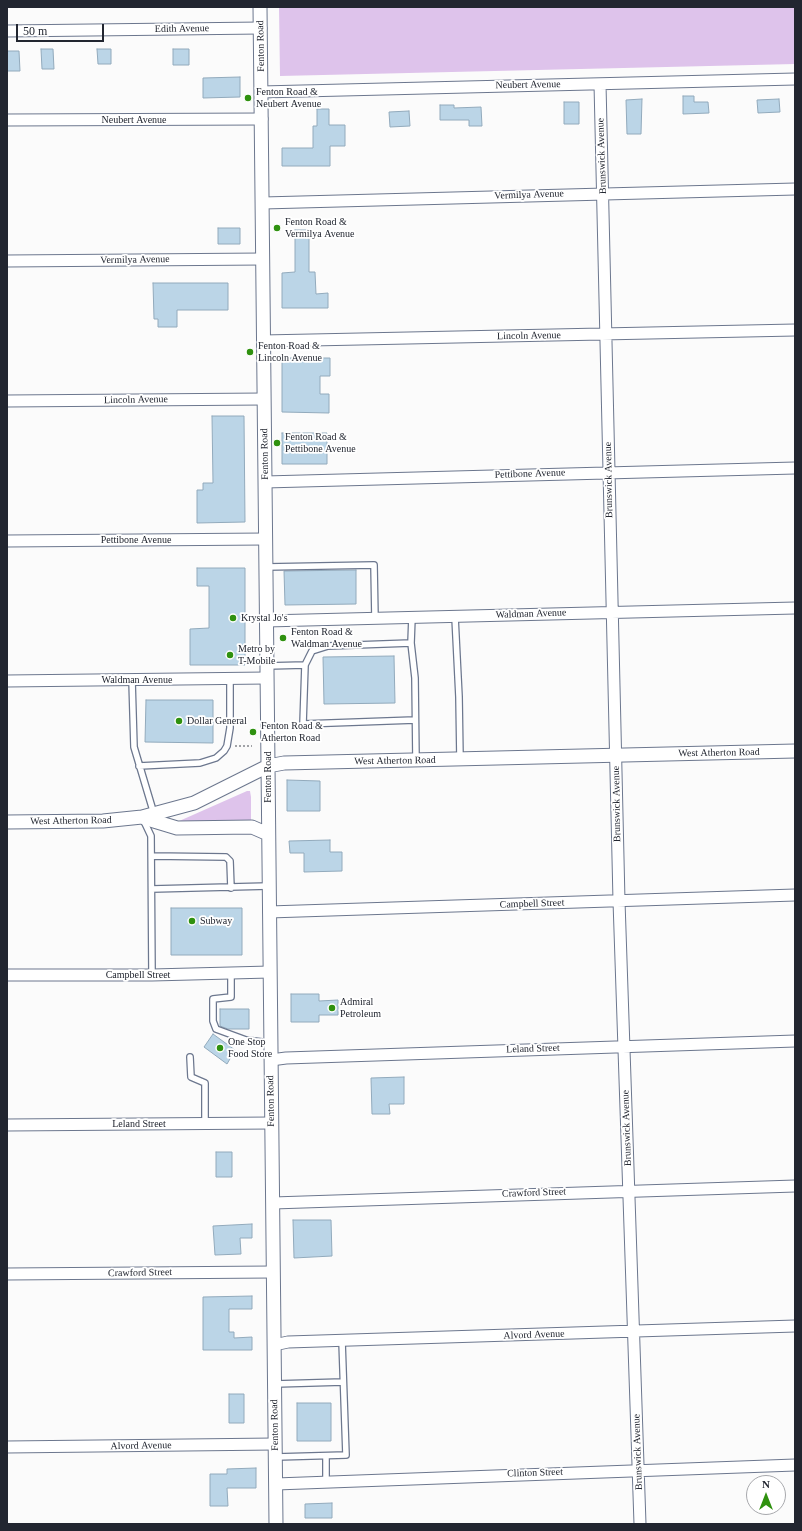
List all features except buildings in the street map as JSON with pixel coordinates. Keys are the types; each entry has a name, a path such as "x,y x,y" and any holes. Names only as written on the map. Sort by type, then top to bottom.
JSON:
{"street":[{"name":"Fenton Road","path":"260,7 276,1524"},
{"name":"Edith Avenue","path":"7,31 261,28"},
{"name":"Neubert Avenue","path":"261,92 795,79"},
{"name":"Brunswick Avenue","path":"600,84 619,901 640,1524"},
{"name":"Neubert Avenue","path":"7,120 262,119"},
{"name":"Vermilya Avenue","path":"263,203 795,189"},
{"name":"Vermilya Avenue","path":"7,261 263,259"},
{"name":"Lincoln Avenue","path":"263,341 795,330"},
{"name":"Lincoln Avenue","path":"7,401 264,399"},
{"name":"Pettibone Avenue","path":"265,482 795,468"},
{"name":"Pettibone Avenue","path":"7,541 266,539"},
{"name":"Waldman Avenue","path":"266,621 795,608"},
{"name":"Waldman Avenue","path":"7,681 230,679 267,672"},
{"name":"West Atherton Road","path":"7,822 103,821 148,816 194,803 268,766 284,763 795,751"},
{"path":"148,816 177,828 252,827 268,834"},
{"name":"Campbell Street","path":"269,912 795,895"},
{"name":"Campbell Street","path":"7,975 152,975 270,972"},
{"name":"Leland Street","path":"271,1060 286,1058 795,1041"},
{"name":"Leland Street","path":"7,1125 272,1123"},
{"name":"Crawford Street","path":"273,1203 629,1190 795,1186"},
{"name":"Crawford Street","path":"7,1274 273,1272"},
{"name":"Alvord Avenue","path":"274,1345 288,1342 795,1326"},
{"name":"Alvord Avenue","path":"7,1447 275,1450"},
{"name":"Clinton Street","path":"276,1484 326,1480 795,1465"}],"lane":[{"path":"266,567 374,565 375,619"},
{"path":"412,617 412,643 415,678 416,760"},
{"path":"455,617 460,697 460,759"},
{"path":"412,643 328,646 312,651 305,665 303,724 415,720"},
{"path":"267,672 305,665"},
{"path":"139,766 200,763 216,758 228,746 230,728 230,679"},
{"path":"132,680 134,747 139,766 151,836 152,975"},
{"path":"152,856 226,857 230,861 231,888"},
{"path":"152,889 269,886"},
{"path":"231,973 231,996 213,998 213,1021 216,1030 246,1040 271,1043"},
{"path":"190,1057 191,1077 205,1083 205,1123"},
{"path":"275,1450 326,1456 346,1455 342,1341"},
{"path":"275,1384 343,1382"},
{"path":"326,1456 326,1480"}],"path":[{"path":"228,746 252,746"}],"shaded area":[{"path":"279,7 795,7 795,64 280,76"},
{"path":"250,791 251,797 251,823 177,822"}],"place":[{"name":"Fenton Road & Neubert Avenue","path":"248,98"},
{"name":"Fenton Road & Vermilya Avenue","path":"277,228"},
{"name":"Fenton Road & Lincoln Avenue","path":"250,352"},
{"name":"Fenton Road & Pettibone Avenue","path":"277,443"},
{"name":"Krystal Jo's","path":"233,618"},
{"name":"Fenton Road & Waldman Avenue","path":"283,638"},
{"name":"Metro by T-Mobile","path":"230,655"},
{"name":"Dollar General","path":"179,721"},
{"name":"Fenton Road & Atherton Road","path":"253,732"},
{"name":"Subway","path":"192,921"},
{"name":"Admiral Petroleum","path":"332,1008"},
{"name":"One Stop Food Store","path":"220,1048"}]}
